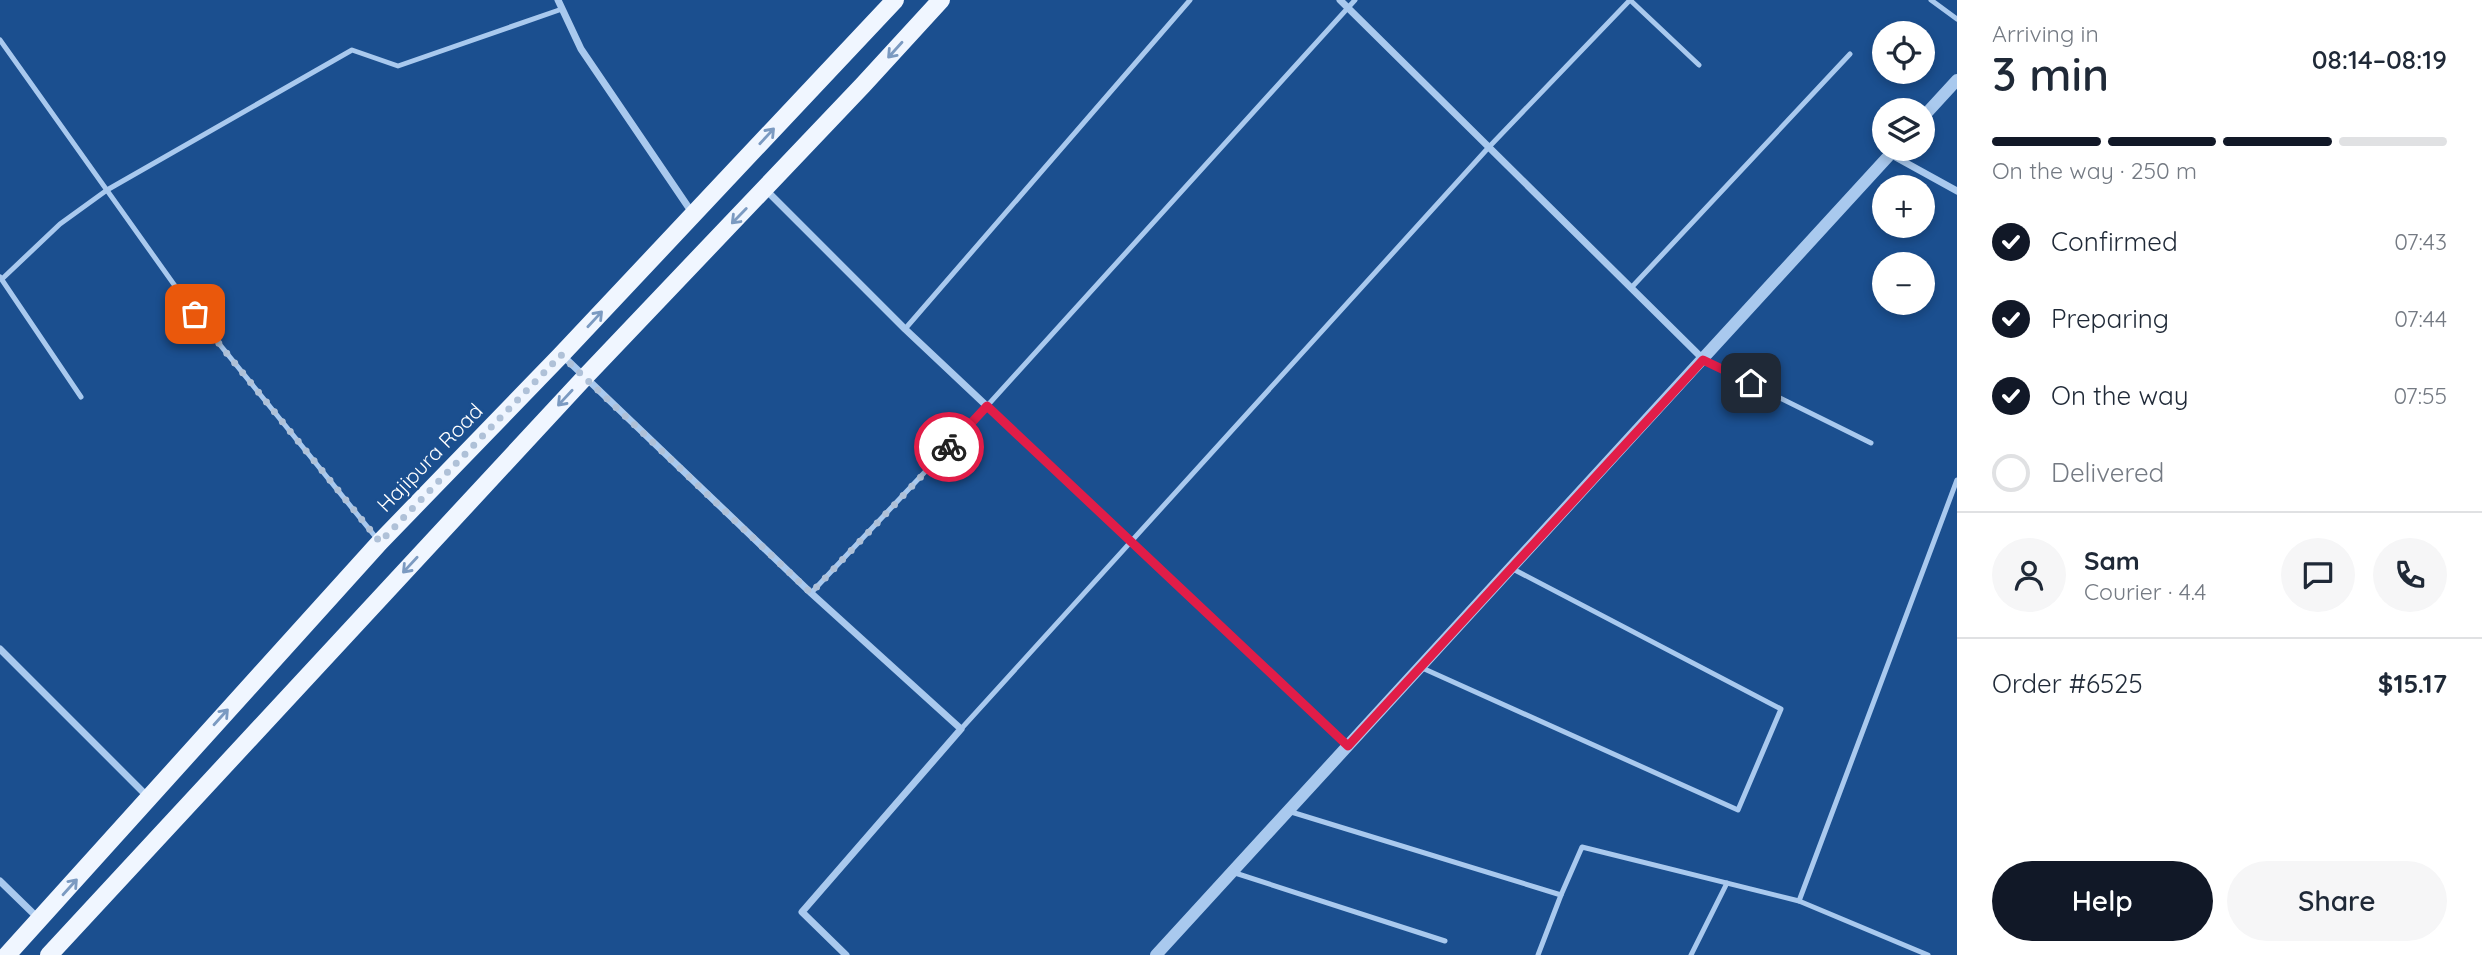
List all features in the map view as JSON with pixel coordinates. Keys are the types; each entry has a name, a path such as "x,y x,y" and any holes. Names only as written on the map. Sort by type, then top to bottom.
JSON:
{"main road":[{"name":"Hajipura Road","path":"7,955 380,542 561,355 895,0"},
{"path":"49,955 585,377 941,0"}],"street":[{"path":"558,0 581,49 694,214"},
{"path":"1340,0 1703,360"},
{"path":"1935,104 1957,80"},
{"path":"1156,955 1883,161"},
{"path":"1908,161 1957,191"},
{"path":"765,188 905,329 1348,746"},
{"path":"561,355 811,593 961,729 802,912 846,955"},
{"path":"0,649 149,797"},
{"path":"0,881 40,920"}],"lane":[{"path":"905,329 1190,0"},
{"path":"811,593 987,406 1355,0"},
{"path":"961,729 1489,147 1630,0 1699,65"},
{"path":"1931,0 1957,19"},
{"path":"81,397 1,278 60,224 107,190 352,50 398,66 562,9"},
{"path":"0,40 195,314 380,542"},
{"path":"1631,289 1850,54"},
{"path":"1703,360 1871,443"},
{"path":"1799,901 1957,480"},
{"path":"1420,667 1738,810 1781,709 1511,568"},
{"path":"1288,811 1561,895"},
{"path":"1538,955 1582,847 1799,901 1928,955"},
{"path":"1232,872 1445,940"},
{"path":"1691,955 1727,883"}],"way so far":[{"path":"195,314 380,542 561,355 811,593 949,447"}],"route":[{"path":"949,447 987,406 1348,746 1703,360 1751,383"}]}
